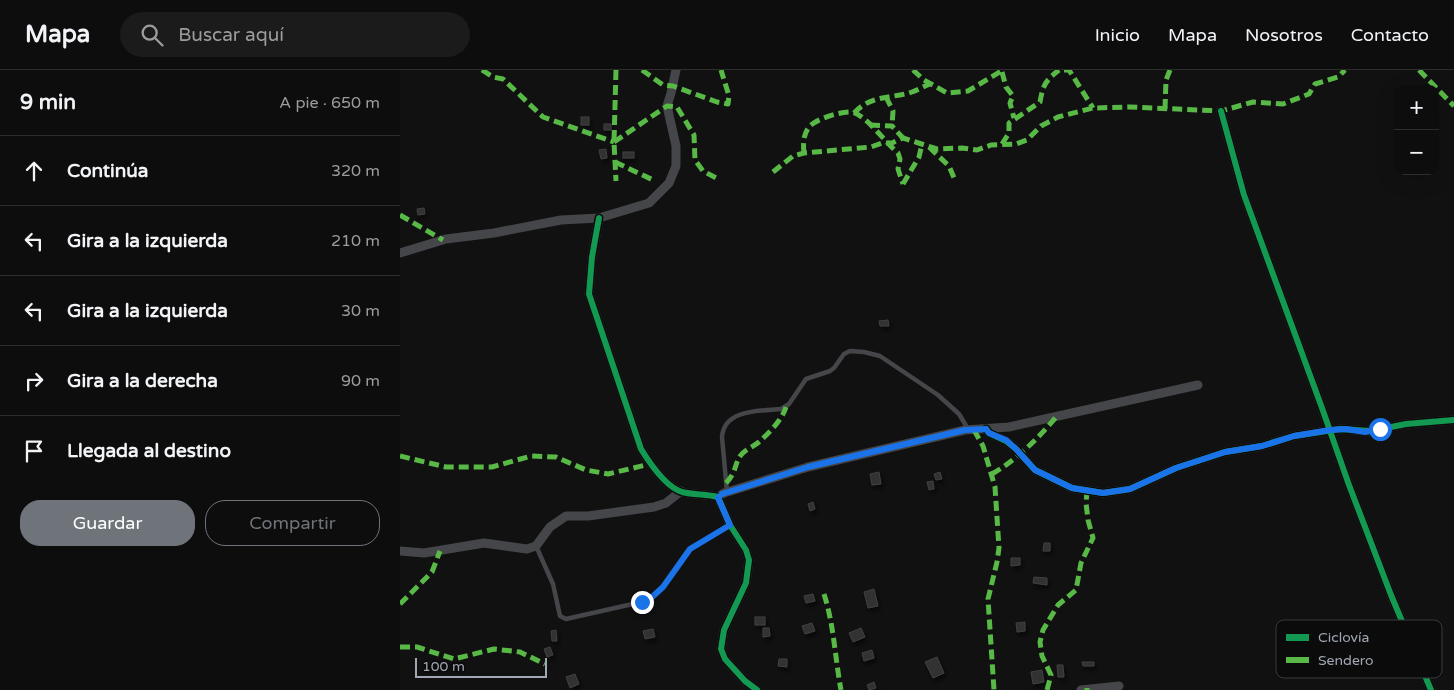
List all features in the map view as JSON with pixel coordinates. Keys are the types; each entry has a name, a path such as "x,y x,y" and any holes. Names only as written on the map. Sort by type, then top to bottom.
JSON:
{"street":[{"path":"400,253 446,239 494,233 561,220 599,218 648,203 669,183 676,166 676,146 667,106 676,70"},
{"path":"1221,112 1244,195 1349,485 1403,620"},
{"path":"599,218 592,257 589,294 641,449 650,464 673,487 681,492 718,498 727,492 808,467 968,430 1010,428 1198,385"},
{"path":"986,429 989,433 1011,444 1030,466 1040,473 1072,488 1103,493 1130,489 1176,468 1225,452 1262,446 1294,436 1330,430 1371,432 1412,423 1454,420"},
{"path":"400,551 424,553 484,543 528,549 536,546 550,527 566,516 588,516 654,507 666,503 681,492"},
{"path":"718,498 730,525 746,550 749,560 746,583 724,630 721,649 725,659 745,681 757,690"},
{"path":"1426,678 1431,690"},
{"path":"1081,690 1119,686"}],"lane":[{"path":"727,492 722,437 726,424 731,419 748,412 786,407 806,380 830,371 844,354 850,352 864,352 880,356 946,400 959,414 968,430"},
{"path":"536,546 553,584 560,616 566,619 651,598 663,587 690,549 730,525"}],"building":[{"path":"581,117 589,117 589,125 581,125"},
{"path":"604,124 611,124 611,130 604,130"},
{"path":"606,149 607,158 601,159 599,150"},
{"path":"623,152 634,152 634,158 623,158"},
{"path":"424,208 425,214 418,215 417,209"},
{"path":"888,320 889,326 880,326 879,321"},
{"path":"879,472 881,484 872,485 870,474"},
{"path":"940,472 942,479 936,480 934,474"},
{"path":"933,481 934,489 929,490 927,482"},
{"path":"813,502 815,509 810,511 808,504"},
{"path":"1044,543 1050,543 1050,551 1043,551"},
{"path":"1011,558 1020,558 1020,565 1011,566"},
{"path":"1034,577 1047,578 1047,585 1033,583"},
{"path":"874,589 878,606 868,608 864,592"},
{"path":"813,594 815,601 806,603 804,596"},
{"path":"755,617 765,617 765,625 755,625"},
{"path":"1025,622 1025,631 1017,632 1016,623"},
{"path":"812,623 815,631 805,634 802,626"},
{"path":"763,628 769,628 770,636 763,637"},
{"path":"861,628 865,637 853,642 849,633"},
{"path":"653,629 655,637 645,639 643,631"},
{"path":"556,630 557,641 552,641 551,631"},
{"path":"550,647 553,655 547,657 544,649"},
{"path":"872,650 874,658 864,661 862,653"},
{"path":"937,657 944,673 933,678 925,662"},
{"path":"779,659 787,659 787,667 778,666"},
{"path":"1082,662 1094,662 1094,666 1083,666"},
{"path":"1057,665 1063,665 1064,677 1058,677"},
{"path":"1042,670 1044,682 1033,684 1031,672"},
{"path":"575,674 579,684 570,688 566,677"},
{"path":"874,682 876,688 869,690 867,685"}],"marked path":[{"path":"482,70 493,77 503,79 543,117 614,142"},
{"path":"616,70 614,142 616,181"},
{"path":"642,70 663,85 673,86 717,102 728,104 729,96 721,70"},
{"path":"913,70 924,80 947,93 968,91 1003,70"},
{"path":"1002,144 1009,133 1009,123 1040,102 1045,84 1059,70"},
{"path":"1064,70 1069,70 1093,108"},
{"path":"1165,109 1166,80 1170,70"},
{"path":"773,172 793,156 804,153 871,147 882,143 892,143 903,138 937,149 962,148 977,150 991,145 1016,144 1027,140 1041,126 1058,117 1093,108 1130,107 1221,111 1253,102 1283,104 1309,94 1315,84 1338,77 1345,70"},
{"path":"1419,70 1454,106"},
{"path":"1002,72 1006,87 1013,96 1010,103 1014,118"},
{"path":"854,113 875,100 912,92 930,84"},
{"path":"886,97 893,111 892,126"},
{"path":"614,142 667,106 677,107 694,135 695,160 703,171 720,180"},
{"path":"804,153 805,136 812,124 824,118 845,112 855,113 861,116 898,153 900,159 898,169 903,184"},
{"path":"870,125 892,126 903,138"},
{"path":"903,184 919,157 922,144"},
{"path":"929,147 949,166 955,180"},
{"path":"615,162 653,180"},
{"path":"400,215 443,240"},
{"path":"726,483 732,475 741,455 759,442 771,430 782,417 786,407"},
{"path":"992,474 1026,448 1056,417"},
{"path":"974,430 983,446 995,487 999,548 988,599 994,690"},
{"path":"400,456 446,467 492,467 531,456 556,457 586,470 608,474 650,464"},
{"path":"1047,690 1051,675 1042,656 1040,642 1043,630 1058,605 1076,590 1081,563 1093,538 1088,520 1087,491"},
{"path":"400,604 432,572 440,551"},
{"path":"824,594 832,630 841,690"},
{"path":"400,647 417,647 454,659 494,649 520,652 545,664"}],"cycle path":[{"path":"1221,111 1244,195 1349,485 1402,620"},
{"path":"599,218 592,257 589,294 641,449 658,474 676,489 687,493 718,497 730,525 746,550 749,560 746,583 724,630 721,649 725,659 745,681 757,690"},
{"path":"986,429 989,433 1006,441 1016,449 1035,470 1072,488 1103,493 1130,489 1176,468 1225,452 1262,446 1294,436 1340,429 1371,431 1406,424 1454,420"},
{"path":"1426,678 1431,690"}],"route":[{"path":"642,602 651,598 663,587 690,549 730,525 718,498 724,492 808,467 965,430 986,429 989,433 1006,440 1024,457 1030,466 1045,476 1072,488 1103,493 1130,489 1176,468 1225,452 1262,446 1287,437 1330,430 1346,429 1371,432 1380,429"}]}
